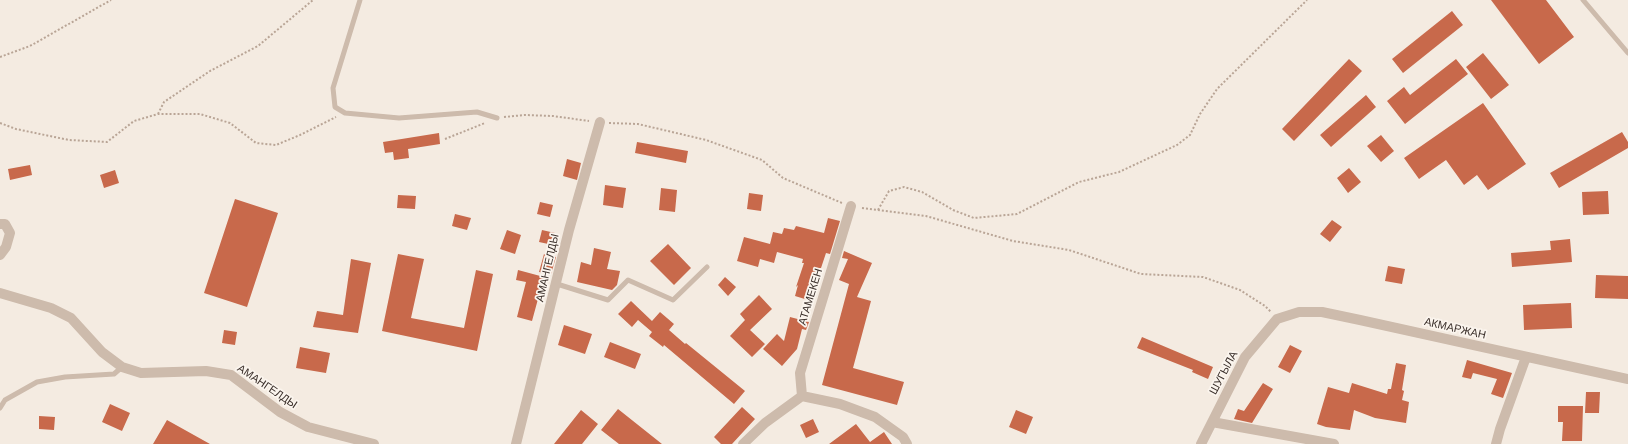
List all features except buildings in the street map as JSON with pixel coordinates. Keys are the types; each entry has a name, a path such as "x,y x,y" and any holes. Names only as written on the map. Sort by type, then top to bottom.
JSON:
{"street":[{"name":"АМАНГЕЛДЫ","path":"516,444 557,284 569,230 600,122"},
{"name":"АТАМЕКЕН","path":"802,396 800,373 851,206"},
{"path":"0,224 5,224 10,233 6,247 0,255"},
{"name":"АМАНГЕЛДЫ","path":"0,294 51,308 71,318 102,352 122,367 141,373 206,371 232,375 280,412 308,427 374,444"},
{"name":"АКМАРЖАН","path":"1277,319 1299,312 1322,312 1628,379"},
{"name":"ШУГЫЛА","path":"1201,444 1245,358 1277,319"},
{"path":"1496,444 1526,357"},
{"path":"743,444 765,423 802,396 840,404 875,417 903,437 907,444"},
{"path":"1212,422 1334,444"}],"lane":[{"path":"360,0 333,88 335,107 345,113 399,118 477,112 497,118"},
{"path":"1583,0 1628,53"},
{"path":"557,284 608,300 628,280 673,300 707,267"},
{"path":"0,408 5,400 37,382 66,377 114,374 122,367"}],"path":[{"path":"0,57 30,46 111,0"},
{"path":"158,114 164,102 210,71 258,46 313,0"},
{"path":"878,210 889,192 904,187 922,192 953,210 974,218 1017,214 1079,182 1120,172 1177,145 1190,135 1200,114 1217,89 1307,0"},
{"path":"0,123 16,129 69,140 107,142 134,121 158,114 200,114 230,123 256,143 276,145 345,113"},
{"path":"445,139 497,118 526,115 638,124 706,140 762,160 783,178 851,206 926,216 1013,241 1069,250 1141,274 1203,277 1240,290 1265,306 1277,319"}]}
